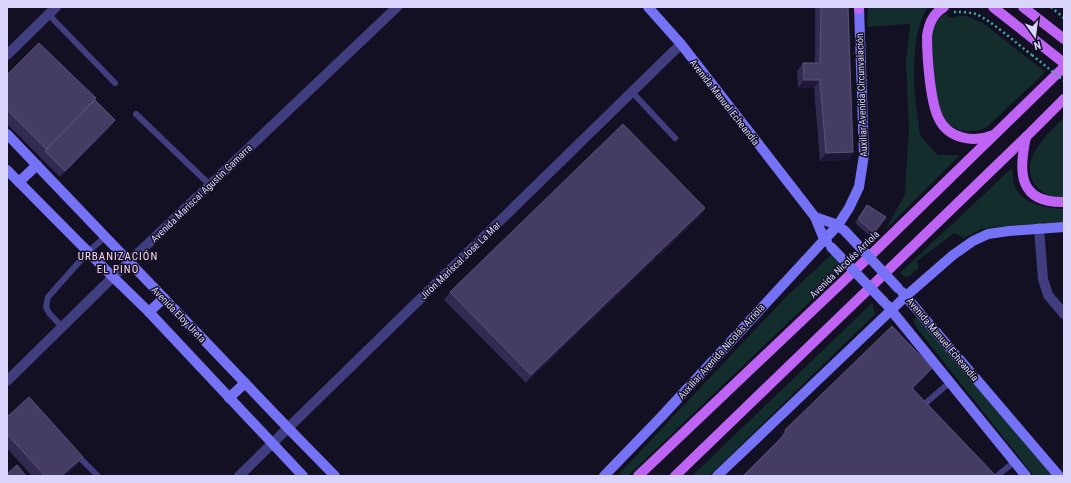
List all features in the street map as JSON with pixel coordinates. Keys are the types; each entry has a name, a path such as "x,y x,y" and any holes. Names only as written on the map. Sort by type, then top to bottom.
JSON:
{"main road":[{"path":"993,7 1064,63"},
{"path":"1023,7 1064,39"},
{"path":"947,10 934,14 928,28 927,36 932,95 939,120 950,132 963,138 978,140 994,134"},
{"name":"Avenida Nicolás Arriola","path":"638,476 875,251 1064,67"},
{"path":"675,476 1064,99"},
{"path":"1026,137 1022,171 1025,183 1029,190 1035,196 1046,201 1064,202"}],"street":[{"path":"7,55 56,7"},
{"name":"Avenida Mariscal Agustin Gamarra","path":"7,381 113,277 397,7"},
{"name":"Avenida Manuel Echeandía","path":"648,7 681,44 815,217 824,239 891,310 1026,476"},
{"name":"Auxiliar Avenida Circunvalación","path":"841,228 859,187 864,155 859,8"},
{"name":"Jirón Mariscal José La Mar","path":"239,476 681,44"},
{"name":"Avenida Eloy Ureta","path":"7,134 335,476"},
{"path":"19,182 36,165"},
{"name":"Avenida Eloy Ureta","path":"7,171 149,312 303,476"},
{"name":"Avenida Manuel Echeandía","path":"815,217 841,228 906,296 1059,476"},
{"path":"718,476 891,310 953,255 973,241 988,234 1039,228 1064,227"},
{"name":"Auxiliar Avenida Nicolás Arriola","path":"604,476 662,416 824,239 841,228"},
{"path":"1039,228 1043,278 1048,295 1064,314"},
{"path":"149,312 164,298"},
{"path":"229,398 245,383"}],"lane":[{"path":"49,14 115,83"},
{"path":"632,92 675,138"},
{"path":"136,114 210,185"},
{"path":"62,327 49,313 46,307 48,297 88,252 105,237"},
{"path":"920,414 920,407 949,383"},
{"path":"80,458 98,476"},
{"path":"997,476 1014,462"}],"path":[{"path":"1051,7 1063,17"},
{"path":"947,10 976,14 989,22 1064,81"}],"green space":[{"path":"868,7 928,7 922,18 918,31 914,61 916,107 920,134 938,155 960,155 886,229 905,194 909,127 906,63 910,24 867,27"},
{"path":"946,14 950,18 966,16 983,23 1045,72 987,127 979,130 964,131 955,128 947,122 938,104 934,83 931,38 936,23"},
{"path":"1064,118 1064,197 1056,197 1045,194 1036,186 1031,177 1030,167 1036,149"},
{"path":"1012,168 1015,187 1018,192 1033,203 1052,208 1064,209 1064,222 992,227 982,229 964,238 954,233 917,261 919,268 909,276 904,277 901,272"},
{"path":"832,254 846,267 628,476 617,476 787,296"},
{"path":"872,303 875,314 709,476 692,476"},
{"path":"917,316 1054,476 1034,476 917,328 913,320"}],"building":[{"path":"821,7 848,7 853,152 826,153 820,80 804,80 803,63 820,63"},
{"path":"39,43 96,98 46,149 7,110 7,75"},
{"path":"95,100 115,120 65,171 45,151"},
{"path":"623,124 705,208 531,375 450,292"},
{"path":"867,205 886,217 874,233 858,219"},
{"path":"892,326 932,368 912,388 996,476 743,476 786,433 785,430"},
{"path":"29,397 83,457 61,476 45,476 7,434 7,417"},
{"path":"17,465 26,476 7,476 7,474"}],"district":[{"name":"URBANIZACIÓN EL PINO","path":"118,262"}]}
